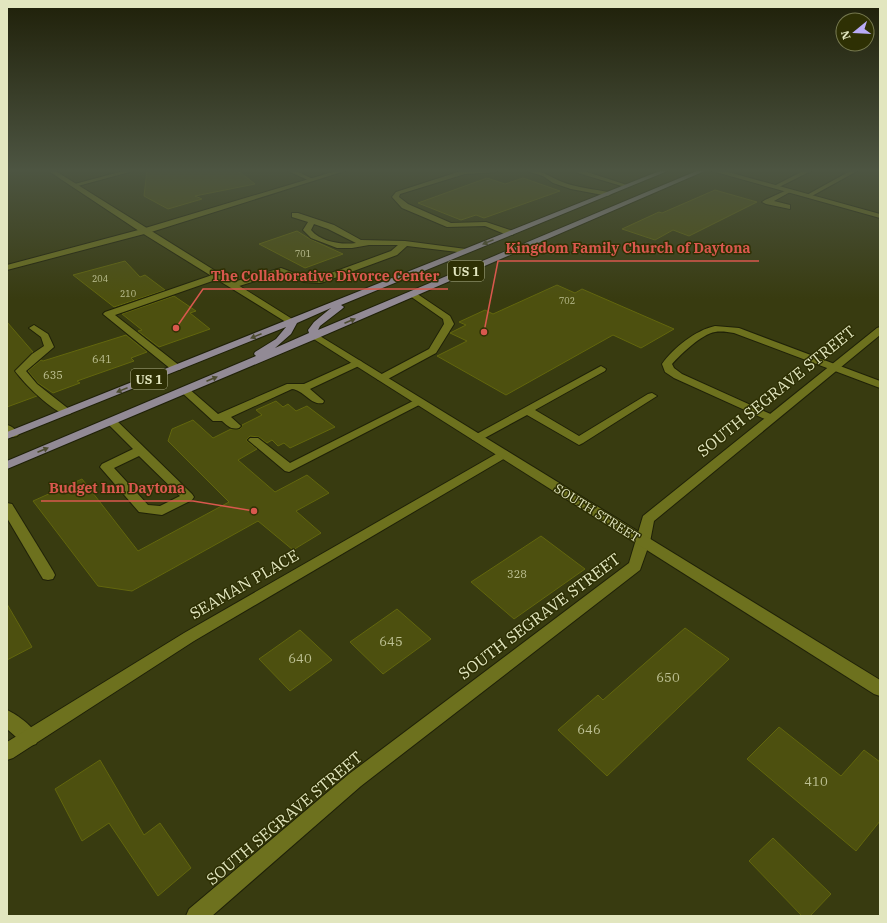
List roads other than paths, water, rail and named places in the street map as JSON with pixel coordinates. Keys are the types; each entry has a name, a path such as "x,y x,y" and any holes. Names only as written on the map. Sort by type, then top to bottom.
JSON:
{"main road":[{"name":"US 1","path":"9,432 66,412 560,213"},
{"name":"US 1","path":"7,465 603,213"},
{"path":"314,336 313,330 317,324 349,299"},
{"path":"238,368 286,335 292,328 292,322"}],"street":[{"path":"117,213 292,322"},
{"path":"7,268 144,231 203,213"},
{"path":"422,213 450,225 486,224 510,233"},
{"path":"295,215 331,227 360,242 405,243 466,251"},
{"path":"312,221 307,230 310,234 334,246 344,247 374,242"},
{"path":"233,285 281,270 304,279 321,280 394,253 405,243"},
{"path":"176,368 108,314 218,276"},
{"path":"382,378 433,351 449,324 447,318 414,294"},
{"path":"34,328 45,336 48,347 20,371 33,386 66,412"},
{"path":"771,418 678,376 669,370 667,364 672,358 708,331 720,328 736,330 880,385"},
{"name":"SOUTH SEGRAVE STREET","path":"196,916 355,780 635,566 643,542 648,519 880,330"},
{"name":"SOUTH STREET","path":"314,336 880,689"},
{"path":"184,390 217,419 292,386 306,387 357,363"},
{"path":"477,438 601,369"},
{"path":"300,387 319,401"},
{"path":"527,410 579,442 652,396"},
{"path":"254,440 289,468 419,402"},
{"path":"223,416 235,426"},
{"path":"111,421 141,450 188,497 162,511 144,509 106,467 141,450"},
{"name":"SEAMAN PLACE","path":"7,752 189,637 503,454"},
{"path":"7,507 48,575"},
{"path":"7,718 30,738"}],"place":[{"name":"The Collaborative Divorce Center","path":"176,328"},
{"name":"Kingdom Family Church of Daytona","path":"484,332"},
{"name":"Budget Inn Daytona","path":"254,511"}]}
